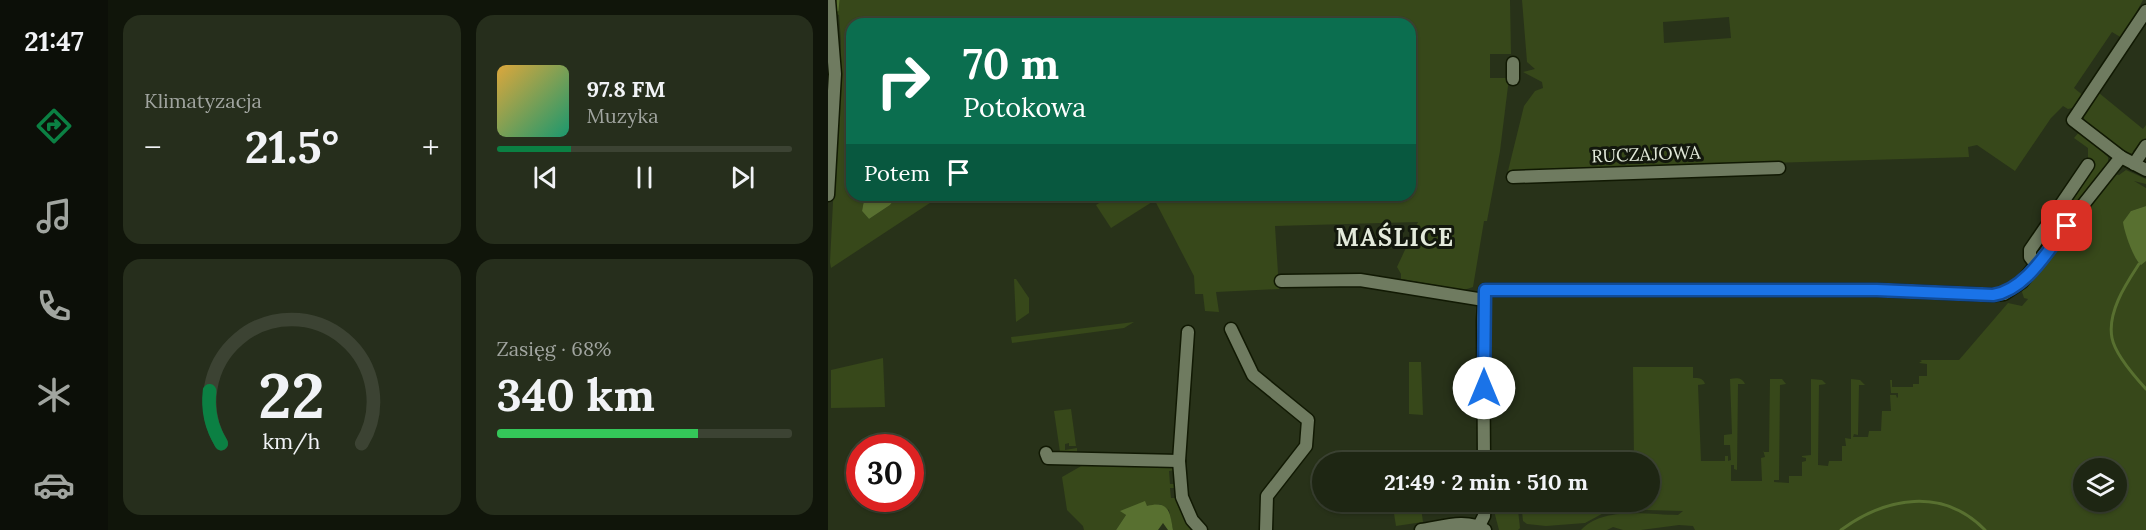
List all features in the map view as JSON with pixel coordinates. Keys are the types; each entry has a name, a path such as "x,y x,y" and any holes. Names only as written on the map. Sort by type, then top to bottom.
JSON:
{"street":[{"path":"828,195 835,74 829,0"},
{"path":"2146,10 2073,120 2121,157 2146,170"},
{"path":"1513,63 1513,79"},
{"path":"2134,164 2146,146"},
{"path":"1281,281 1360,280 1485,295 1877,290 2004,294 2013,289 2036,265 2121,157"},
{"path":"2036,265 2030,257 2030,250 2088,165"},
{"name":"RUCZAJOWA","path":"1513,177 1779,168"},
{"path":"1484,452 1485,295"},
{"path":"1230,329 1253,375 1308,420 1306,446 1267,496 1266,530"},
{"path":"1188,332 1179,461 1182,498 1192,520 1202,530"},
{"path":"1046,453 1048,458 1179,461"},
{"path":"1421,530 1455,524 1468,524 1482,528 1484,512"}],"shaded area":[{"path":"833,0 1510,0 1511,54 1490,54 1490,78 1509,78 1500,151 1487,221 1484,221 1473,287 1464,290 1401,279 1397,267 1418,222 1275,226 1279,289 1216,292 1219,312 1205,311 1203,294 1195,294 1194,276 1155,201 1416,201 1416,18 846,18 846,201 864,201 862,211 869,219 893,201 933,201 831,268 841,42 839,15 836,14"},
{"path":"1522,0 2143,0 2122,38 2112,32 2074,88 2085,97 2077,107 2068,109 2063,106 2051,118 2015,171 1977,145 1968,147 1969,157 1508,171 1524,106 1535,91 1543,88 1542,82 1523,72 1535,69 1527,62","holes":["1729,17 1731,38 1664,43 1663,22"]},
{"path":"2099,93 2143,129 2146,125 2146,139 2133,151 2136,153 2130,154 2116,148 2085,123 2083,112 2086,114"},
{"path":"2080,131 2108,157 2108,163 2040,256 2033,256 2053,223 2058,221 2077,194 2076,189 2088,160 2088,148 2074,138"},
{"path":"2126,170 2146,179 2146,184 2134,181 2146,188 2146,206 2131,211 2146,226 2146,530 1695,530 1693,526 1679,525 1641,530 1623,530 1613,527 1607,530 1581,530 1591,522 1614,515 1640,513 1678,515 1683,511 1660,510 1660,452 1634,452 1633,367 1693,367 1693,378 1699,378 1705,384 1698,385 1701,461 1725,461 1725,456 1728,456 1728,461 1731,460 1730,445 1724,445 1724,435 1732,434 1730,379 1739,378 1744,382 1745,384 1738,384 1737,470 1734,469 1734,465 1731,465 1731,481 1762,481 1761,458 1765,457 1763,450 1769,452 1770,379 1782,379 1786,384 1780,385 1779,480 1774,480 1774,482 1789,483 1789,476 1802,476 1802,462 1806,461 1806,458 1802,456 1811,455 1811,379 1822,380 1826,384 1819,385 1818,465 1828,466 1829,461 1842,461 1842,446 1846,446 1845,438 1851,439 1851,379 1860,380 1865,385 1859,385 1858,435 1854,434 1853,437 1868,437 1869,431 1881,431 1882,411 1891,411 1890,395 1898,397 1898,393 1891,393 1890,380 1892,380 1892,387 1913,387 1913,384 1919,384 1919,376 1927,376 1927,364 1919,363 1922,361 1920,360 1959,360 2008,303 2022,306 2028,299 2024,298 2022,292 2025,285 2115,174 2119,175"},
{"path":"864,201 893,201 869,219 862,211"},
{"path":"1102,201 1152,202 1111,228 1096,205"},
{"path":"2146,206 2146,261 2141,265 2135,258 2123,222 2131,211"},
{"path":"1014,279 1029,298 1029,313 1016,322"},
{"path":"1134,322 1124,328 1012,343 1011,337"},
{"path":"883,358 885,407 831,408 831,370"},
{"path":"1409,362 1421,362 1423,415 1409,414"},
{"path":"1071,409 1076,446 1065,444 1065,450 1077,448 1077,452 1060,452 1054,411"},
{"path":"1083,465 1171,465 1175,470 1169,471 1170,484 1176,484 1176,488 1170,488 1171,498 1177,498 1191,530 1173,530 1169,510 1160,504 1121,511 1126,515 1116,530 1084,530 1083,526 1067,510 1062,477"},
{"path":"1145,501 1147,506 1160,505 1167,509 1173,530 1168,530 1163,523 1158,530 1116,530 1126,515 1120,511"},
{"path":"1394,512 1422,512 1423,522 1396,526"},
{"path":"1494,512 1518,512 1520,528 1518,530 1499,530"},
{"path":"1522,512 1605,512 1585,523 1546,526 1527,524 1523,521"}],"waterway":[{"path":"837,10 838,0"},
{"path":"2139,264 2115,308 2111,328 2117,351 2146,389"},
{"path":"1841,530 1877,510 1895,504 1914,502 1933,502 1951,507 1969,516 1985,530"}],"district":[{"name":"MAŚLICE","path":"1395,237"}],"route":[{"path":"1484,388 1485,290 1877,290 2004,294 2022,282 2067,226"}]}
